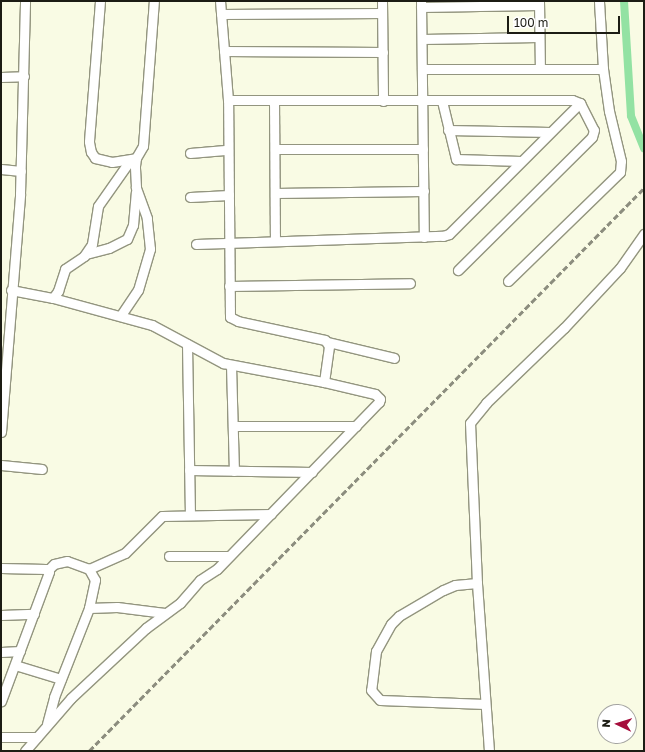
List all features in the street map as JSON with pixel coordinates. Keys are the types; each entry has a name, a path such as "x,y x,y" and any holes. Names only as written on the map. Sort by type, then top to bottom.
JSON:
{"street":[{"path":"1,432 21,171 25,1"},
{"path":"100,1 89,142 91,152 102,161 112,162 133,158"},
{"path":"86,254 93,242 98,206 143,146 154,1"},
{"path":"220,1 228,100 229,311 233,320 394,358"},
{"path":"382,1 383,101"},
{"path":"508,281 620,172 621,161 609,111 603,69 598,1"},
{"path":"424,237 421,4 539,3 538,37 540,69"},
{"path":"221,14 382,13"},
{"path":"422,39 538,37"},
{"path":"224,50 383,52"},
{"path":"422,69 603,69"},
{"path":"1,77 24,76"},
{"path":"228,100 572,100 580,103 594,130 592,137 458,270"},
{"path":"274,101 275,241"},
{"path":"442,101 456,159 521,162"},
{"path":"196,244 424,237 449,234 580,103"},
{"path":"448,130 550,132"},
{"path":"275,149 423,148"},
{"path":"190,153 228,150"},
{"path":"53,298 58,291 65,269 86,254 109,248 127,239 133,225 136,187 133,158"},
{"path":"1,169 21,171"},
{"path":"122,315 138,290 150,249 147,218 136,187"},
{"path":"275,193 424,192"},
{"path":"190,197 229,195"},
{"path":"488,751 476,582 470,423 486,403 564,328 620,268 644,234"},
{"path":"229,286 410,282"},
{"path":"11,290 53,298 76,306 122,315 152,325 206,355 231,365 324,382 378,396 379,402 217,569 200,580 180,603 165,613 71,698 25,751"},
{"path":"324,382 328,342"},
{"path":"186,344 190,514"},
{"path":"231,365 234,471"},
{"path":"233,426 356,426"},
{"path":"1,465 42,469"},
{"path":"189,470 312,472"},
{"path":"89,569 125,553 162,516 190,514 271,514"},
{"path":"169,556 229,556"},
{"path":"1,568 48,570 54,564 67,561 89,569 95,580 89,608 61,679 46,727"},
{"path":"2,695 49,575 48,570"},
{"path":"476,582 455,585 443,590 399,616 391,624 376,651 371,690 380,700 485,704"},
{"path":"89,608 117,607 165,613"},
{"path":"1,615 34,614"},
{"path":"1,652 20,651"},
{"path":"15,665 61,679"},
{"path":"1,737 37,737"}],"waterway":[{"path":"624,1 631,116 644,148"}],"railway":[{"path":"89,751 644,188"}]}
